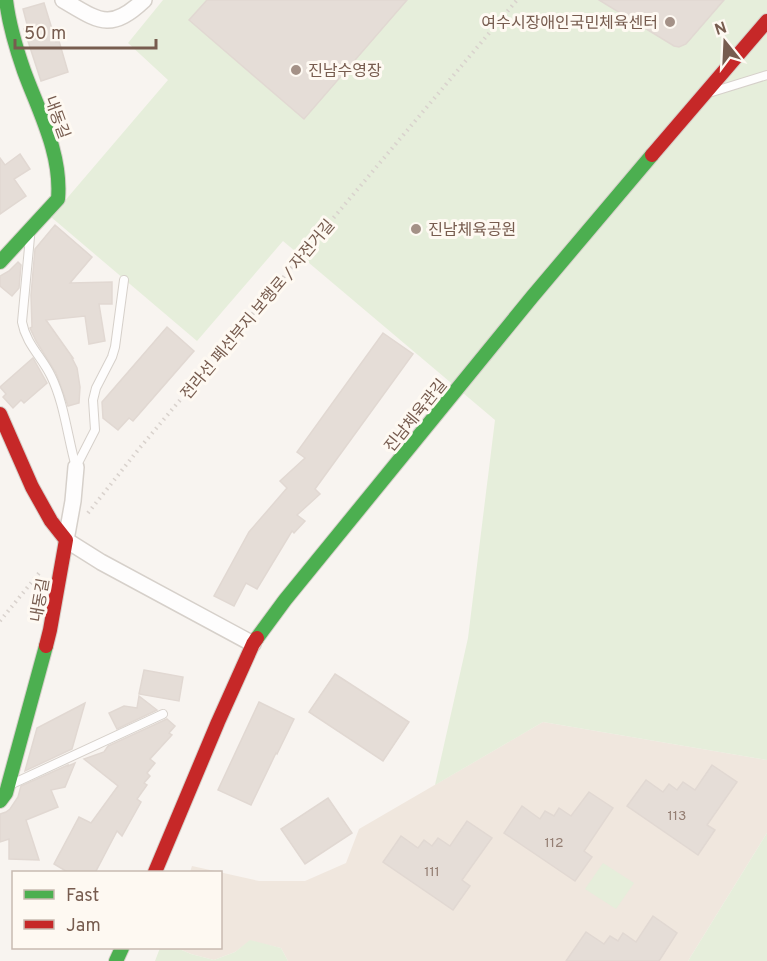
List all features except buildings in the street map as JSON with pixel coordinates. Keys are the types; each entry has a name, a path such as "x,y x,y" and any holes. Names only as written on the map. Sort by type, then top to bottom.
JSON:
{"street":[{"name":"내동길","path":"0,262 58,199 60,181 51,145 11,34 6,0"},
{"path":"63,0 92,16 110,21 126,14 144,0"},
{"name":"진남체육관길","path":"156,871 253,644 285,600 517,316 767,21"},
{"path":"0,414 32,487 51,521 66,540 101,562 253,644"},
{"path":"66,540 76,467"},
{"name":"내동길","path":"0,801 6,793 50,630 66,540"}],"lane":[{"path":"702,95 767,75"},
{"path":"31,229 22,322 32,349 51,375 59,397 76,467"},
{"path":"76,467 95,430 93,400 96,388 115,347 124,280"},
{"path":"8,786 163,714"}],"path":[{"name":"전라선 폐선부지 보행로 / 자전거길","path":"87,513 153,431 517,0"},
{"path":"0,621 44,567"}],"shaded area":[{"path":"543,722 767,760 767,833 688,961 288,961 281,948 250,941 235,952 214,960 179,949 222,949 222,872 259,881 305,881 346,863 359,829"},
{"path":"192,866 214,871 190,871"}],"green space":[{"name":"진남체육공원","path":"163,0 767,0 767,760 543,722 435,785 468,638 495,420 283,241 197,341 51,217 168,80 128,43"},
{"path":"767,833 767,961 688,961"},
{"path":"603,863 634,883 616,909 585,889"},
{"path":"250,940 281,948 288,961 155,961 160,949 179,949 214,960 235,952"}],"traffic: fast":[{"path":"0,262 58,199 53,150 18,54 6,0"},
{"path":"257,638 285,600 532,297 652,155"},
{"path":"0,801 6,793 46,646"},
{"path":"116,961 122,949"}],"traffic: jam":[{"path":"652,155 767,21"},
{"path":"0,414 32,487 51,521 66,540 46,646"},
{"path":"155,871 218,722 257,638"}],"place":[{"name":"여수시장애인국민체육센터","path":"670,22"},
{"name":"진남수영장","path":"296,70"},
{"name":"진남체육공원","path":"416,229"}]}
